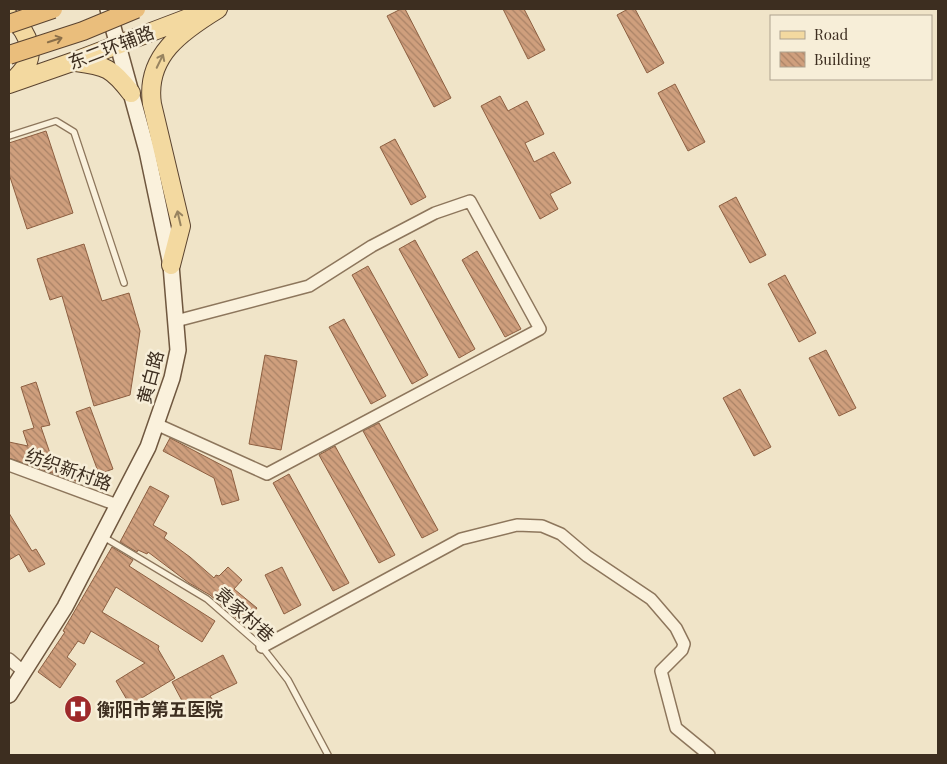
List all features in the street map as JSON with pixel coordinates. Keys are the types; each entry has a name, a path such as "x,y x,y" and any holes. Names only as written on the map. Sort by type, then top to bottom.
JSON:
{"highway":[{"path":"9,24 53,9"},
{"path":"9,55 83,31 136,9"}],"main road":[{"name":"黄白路","path":"9,695 65,606 148,447 172,378 178,350 172,265 147,151 108,9"},
{"name":"东二环辅路","path":"10,83 75,62 213,9"},
{"path":"172,265 181,226 152,104 151,81 162,55 174,40 191,26 218,9"},
{"path":"9,17 18,24 24,33 29,52 26,66 10,83"},
{"path":"75,62 98,65 117,75 131,93"}],"street":[{"path":"156,424 267,474 540,329 470,201 427,217 372,246 308,286 176,321"},
{"name":"纺织新村路","path":"9,465 118,506"},
{"path":"262,647 461,539 517,525 542,526 561,534 587,556 651,599 676,628 684,644 682,650 661,672 676,728 709,755"},
{"path":"9,659 24,672"}],"lane":[{"path":"9,136 56,121 74,132 124,283"},
{"name":"袁家村巷","path":"102,536 207,598 262,647 288,680 328,755"}],"building":[{"path":"405,9 451,98 434,107 387,16"},
{"path":"503,9 524,9 545,50 528,59"},
{"path":"628,9 635,9 664,63 647,73 617,15"},
{"path":"675,84 705,142 688,151 658,93"},
{"path":"500,96 508,111 527,101 544,134 525,143 534,162 554,152 571,183 550,194 558,209 540,219 481,106"},
{"path":"46,131 73,213 27,229 9,174 9,143"},
{"path":"395,139 426,197 411,205 380,147"},
{"path":"736,197 766,255 750,263 719,206"},
{"path":"415,240 475,349 459,358 399,249"},
{"path":"84,244 102,301 129,293 140,331 130,395 94,406 62,296 50,300 37,259"},
{"path":"477,251 521,329 505,337 462,260"},
{"path":"368,266 428,375 412,384 352,275"},
{"path":"785,275 816,333 799,342 768,284"},
{"path":"344,319 386,396 371,404 329,327"},
{"path":"826,350 856,408 839,416 809,358"},
{"path":"265,355 297,361 281,450 249,444"},
{"path":"36,382 50,425 41,427 53,462 81,471 78,482 9,458 9,442 28,446 23,431 34,428 21,387"},
{"path":"740,389 771,447 754,456 723,398"},
{"path":"90,407 113,469 99,474 76,412"},
{"path":"379,423 438,530 422,538 363,431"},
{"path":"170,438 231,470 239,500 222,505 214,478 163,451"},
{"path":"335,446 395,555 379,563 319,455"},
{"path":"289,474 349,583 333,591 273,483"},
{"path":"150,486 169,496 153,525 167,533 164,538 214,578 216,575 219,576 228,567 242,580 234,589 257,608 244,625 210,595 189,583 148,552 147,554 138,550 137,552 120,542"},
{"path":"9,513 32,551 36,549 45,564 29,572 19,554 9,560"},
{"path":"112,547 133,560 129,566 215,621 202,642 116,587 102,612 159,646 158,649 175,678 130,705 116,681 145,663 91,631 84,644 78,641 67,657 76,664 60,688 38,672 65,632 63,631"},
{"path":"282,567 301,605 284,614 265,575"},
{"path":"223,655 237,683 210,696 212,699 188,712 172,682"}],"place":[{"name":"衡阳市第五医院","path":"78,709"}]}
